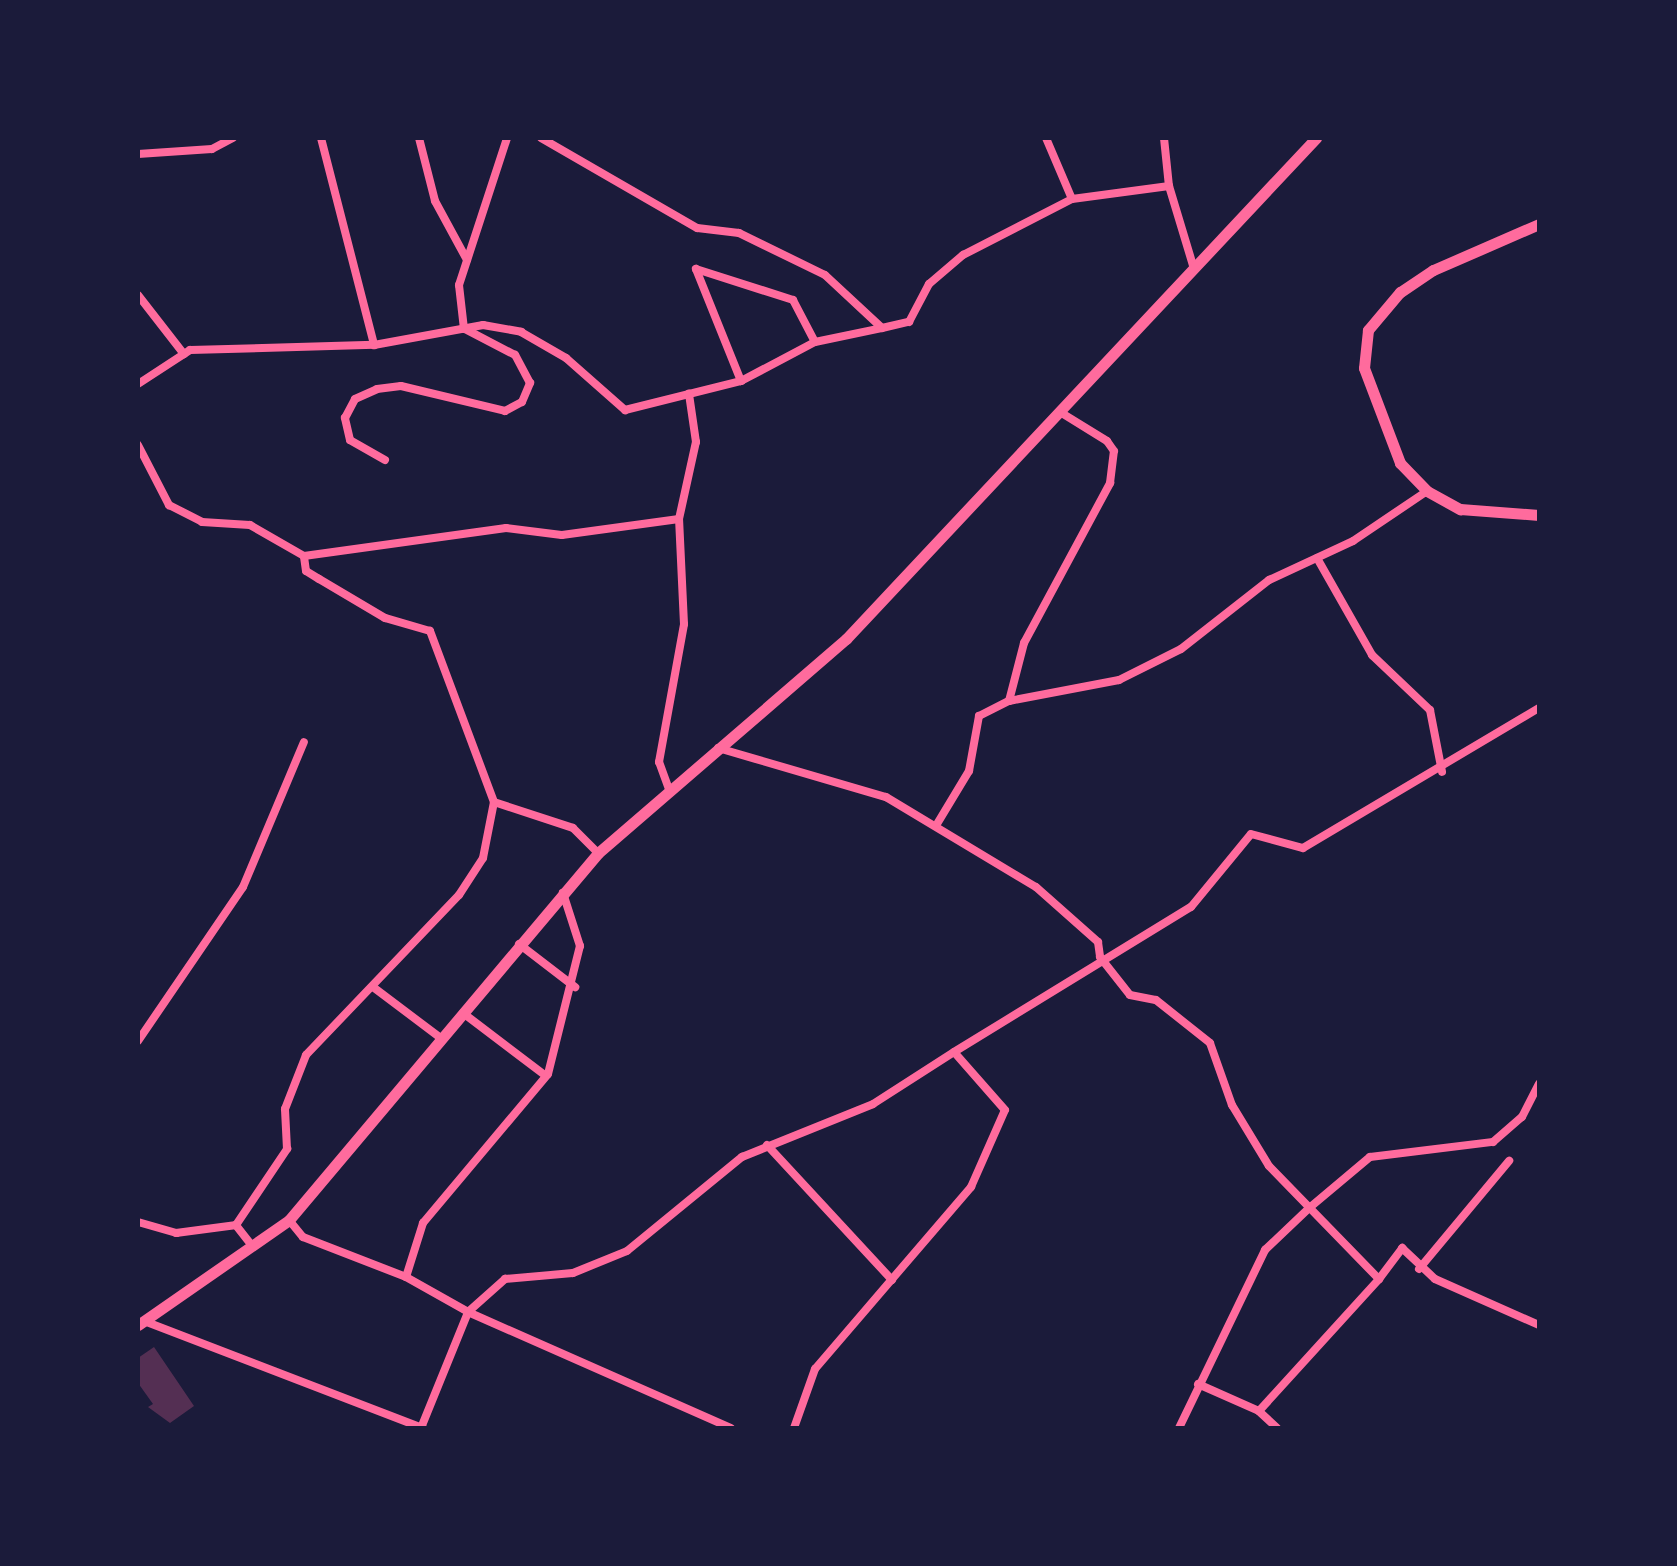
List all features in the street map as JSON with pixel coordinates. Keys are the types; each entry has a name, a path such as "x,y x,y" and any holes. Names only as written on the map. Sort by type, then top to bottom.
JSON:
{"street":[{"path":"138,154 212,149 233,138"},
{"path":"321,138 374,345"},
{"path":"419,138 435,201 467,260"},
{"path":"464,329 459,285 507,138"},
{"path":"541,138 697,228 739,233 825,275 882,328"},
{"path":"1046,138 1072,199"},
{"path":"1164,138 1169,186 1194,269"},
{"path":"143,1319 289,1220 598,853 846,639 1316,138"},
{"path":"138,384 184,354 374,345 464,329 521,332 566,358 625,410 741,381 815,342 909,322 929,284 963,255 1072,199 1169,186"},
{"path":"1539,224 1433,270 1384,305 1368,330 1364,368 1375,411 1400,463 1427,491 1460,509 1539,515"},
{"path":"741,381 696,269 793,300 815,342"},
{"path":"138,295 184,354"},
{"path":"385,460 350,440 345,418 355,399 377,389 401,386 505,411 522,402 530,383 515,355 464,329"},
{"path":"670,792 659,762 684,624 679,519 696,442 689,394"},
{"path":"1009,701 1024,643 1110,483 1114,451 1107,441 1060,412"},
{"path":"138,445 169,505 202,522 250,525 304,556 506,528 562,535 679,519"},
{"path":"937,824 969,771 979,716 1009,701 1119,680 1181,649 1269,580 1317,558 1427,491"},
{"path":"138,1222 176,1233 236,1225 287,1149 285,1109 306,1055 459,895 483,858 494,802 430,631 385,618 319,579 306,571 304,556"},
{"path":"1317,558 1372,655 1430,710 1442,772"},
{"path":"143,1319 422,1428 468,1312 505,1279 573,1273 627,1251 767,1145 873,1104 1100,957 1191,907 1251,834 1303,848 1442,772 1539,708"},
{"path":"138,1041 243,887 304,742"},
{"path":"718,748 886,797 937,824 1036,887 1098,942 1100,957 1130,995 1156,1000 1210,1043 1239,1117 1269,1166 1379,1279"},
{"path":"494,802 573,828 598,853"},
{"path":"406,1277 423,1223 546,1076 575,987 580,946 563,893"},
{"path":"519,944 575,987"},
{"path":"373,987 442,1039"},
{"path":"463,1013 546,1076"},
{"path":"794,1428 815,1369 971,1187 1005,1110 954,1052"},
{"path":"1179,1428 1265,1250 1370,1157 1493,1142 1522,1117 1539,1084"},
{"path":"767,1145 892,1280"},
{"path":"1419,1269 1509,1161"},
{"path":"289,1220 303,1237 406,1277 468,1312 731,1428"},
{"path":"236,1225 253,1247"},
{"path":"1259,1411 1379,1279 1402,1248 1419,1269 1539,1325"},
{"path":"1198,1384 1259,1411 1277,1428"}],"building":[{"path":"154,1347 194,1406 170,1423 148,1407 153,1404 138,1383 138,1358"}]}
